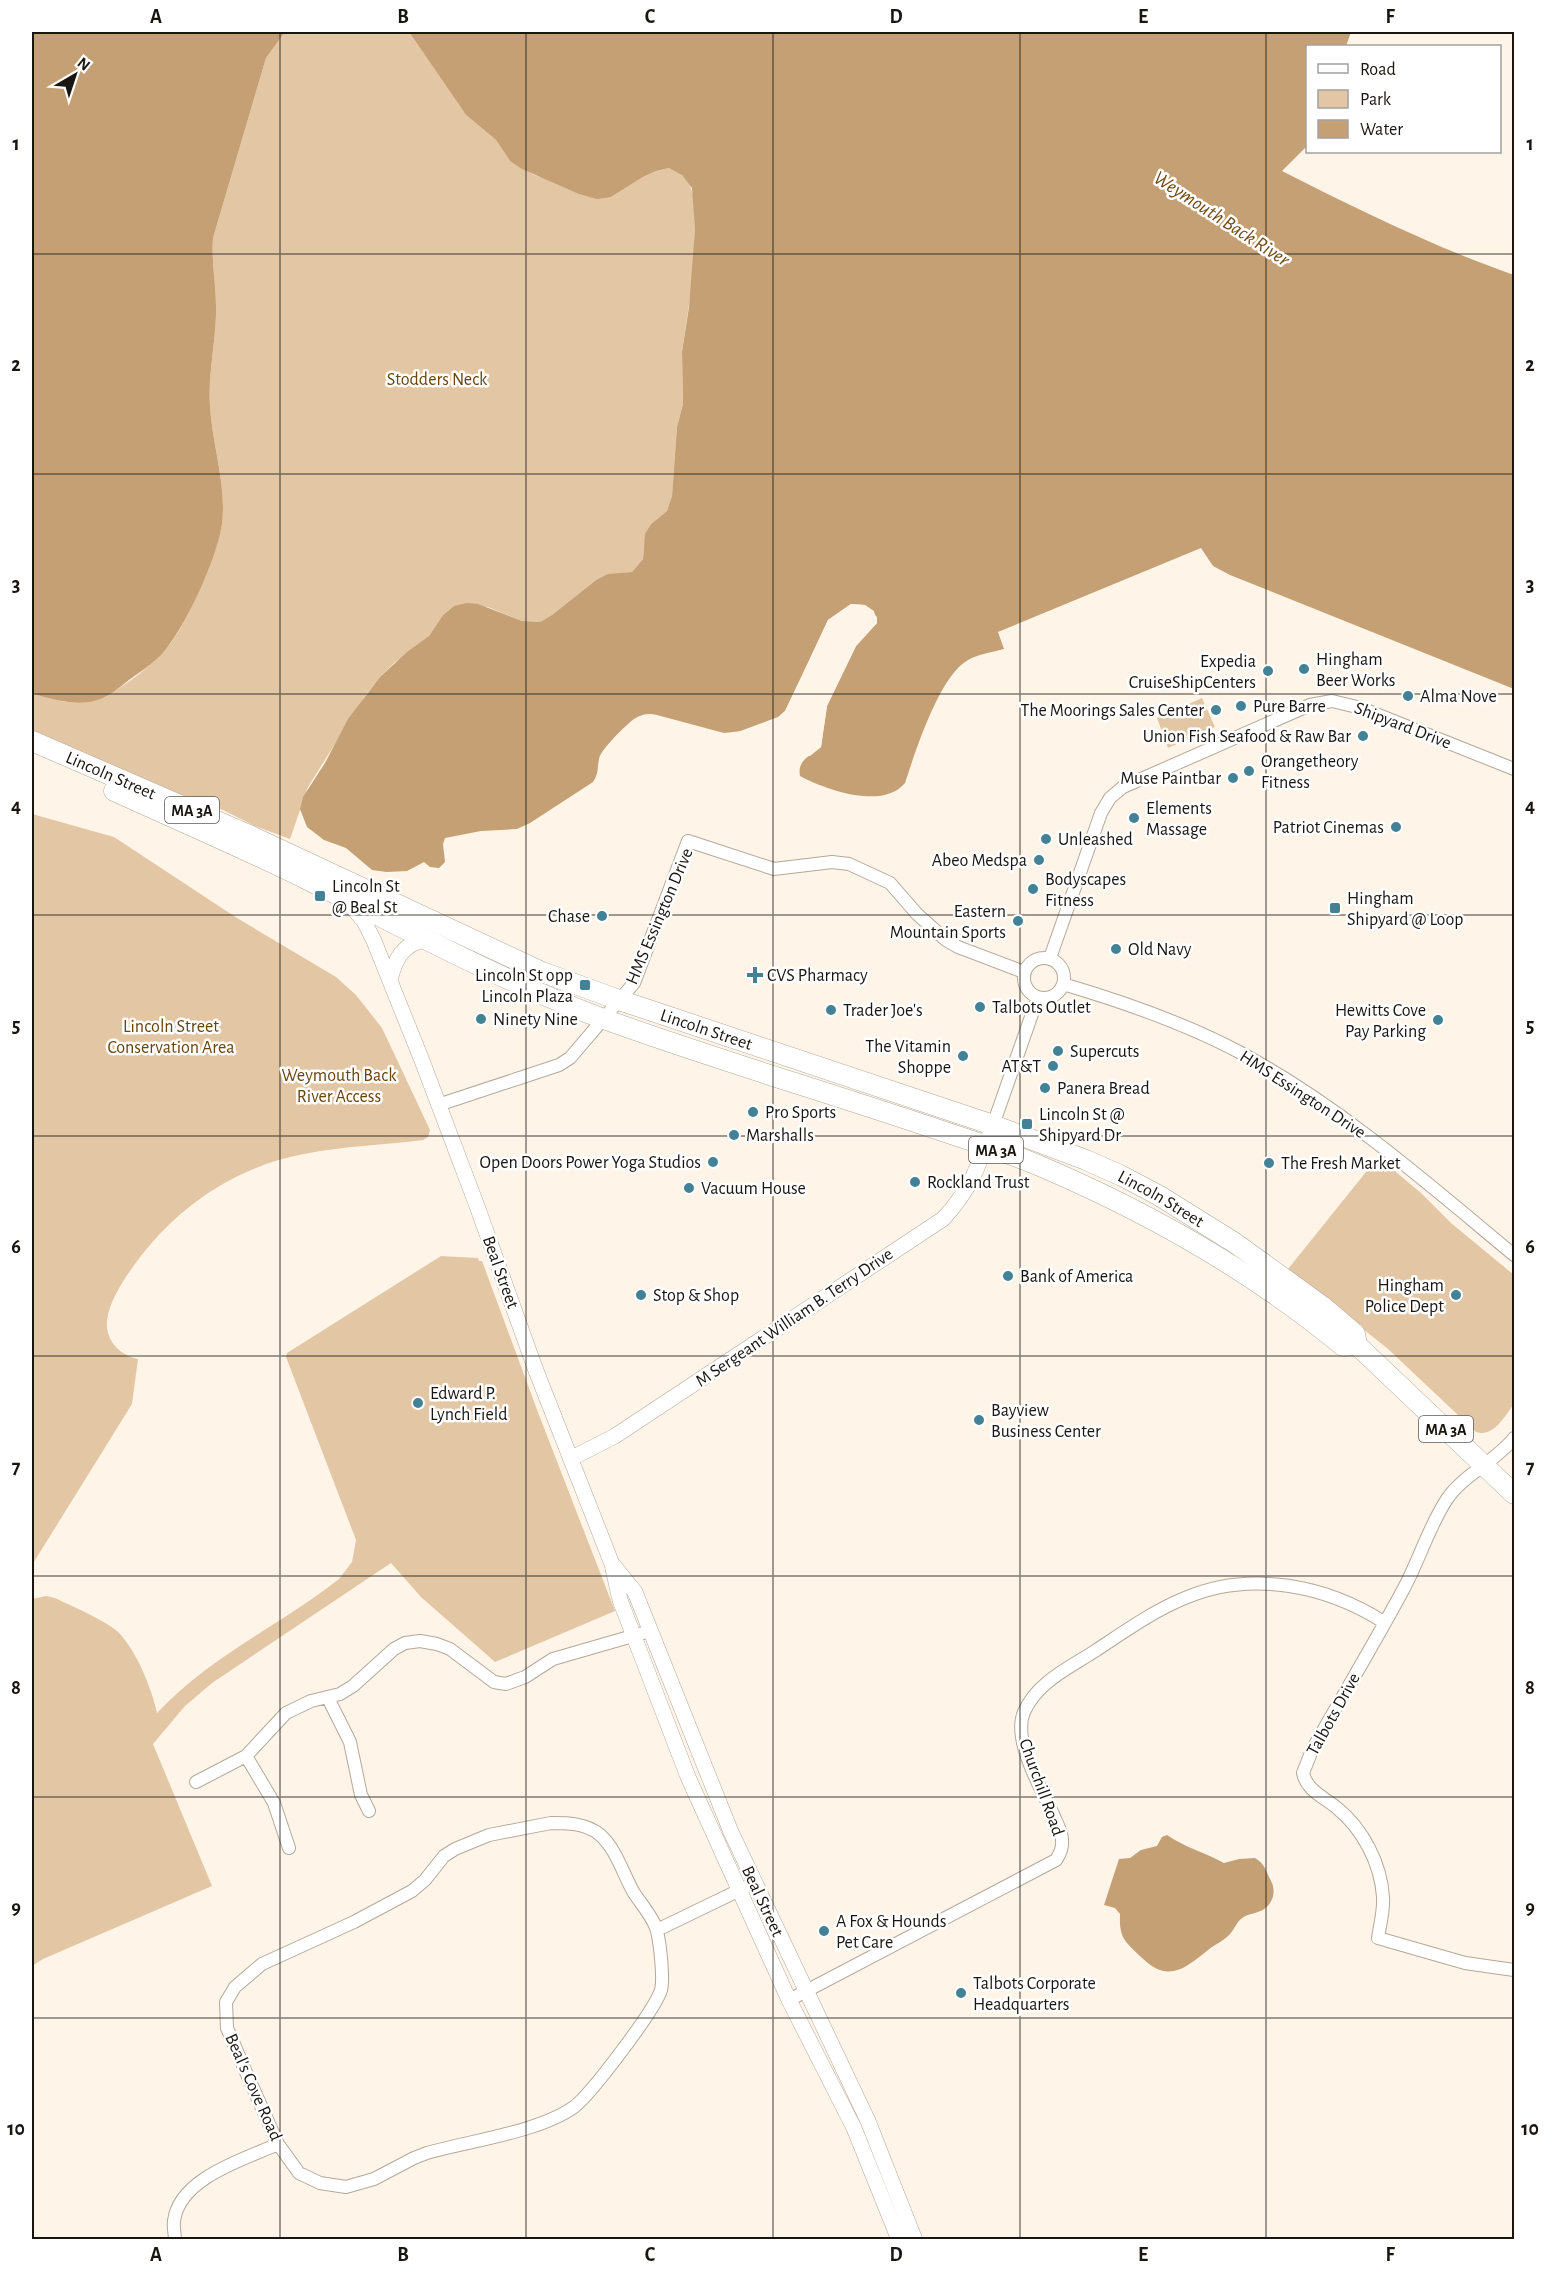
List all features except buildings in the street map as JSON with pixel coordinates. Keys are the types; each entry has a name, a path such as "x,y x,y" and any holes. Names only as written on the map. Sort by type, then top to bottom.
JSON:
{"main road":[{"name":"Lincoln Street","path":"32,741 251,836 514,959 619,1000 993,1125 1086,1160 1149,1190 1235,1243 1322,1306 1355,1334 1357,1345 1515,1494"},
{"name":"Lincoln Street","path":"32,755 227,842 426,940 547,996 603,1018 986,1146 1039,1166 1199,1245 1276,1295 1343,1346 1357,1345"}],"street":[{"name":"Shipyard Drive","path":"1050,958 1101,813 1110,798 1123,787 1171,764 1321,702 1341,702 1361,708 1515,769"},
{"name":"HMS Essington Drive","path":"438,1105 560,1065 570,1058 634,982 688,841 774,868 832,862 855,866 890,883 924,921 946,940 958,947 1024,972"},
{"name":"Beal Street","path":"342,898 364,921 390,980 481,1216 535,1368 612,1564 620,1600 688,1777 789,2000 854,2128 898,2240"},
{"path":"390,980 392,968 402,951 409,945 426,940"},
{"path":"1044,957 1050,958 1061,967 1064,984 1052,997 1038,998 1027,990 1023,978 1024,972 1031,961 1044,957"},
{"name":"HMS Essington Drive","path":"1064,984 1191,1029 1243,1054 1281,1076 1342,1116 1515,1255"},
{"path":"993,1125 1038,998"},
{"name":"M Sergeant William B. Terry Drive","path":"572,1458 615,1436 943,1218 962,1198 993,1125"},
{"path":"1484,1465 1507,1448 1515,1438"},
{"name":"Talbots Drive","path":"1484,1465 1461,1483 1448,1498 1433,1524 1404,1588 1312,1750 1303,1773 1304,1781 1309,1787 1348,1818 1369,1848 1383,1895 1378,1938 1465,1964 1515,1970"},
{"name":"Beal Street","path":"612,1564 635,1592 705,1768 754,1882 868,2121 916,2236"},
{"name":"Churchill Road","path":"789,2000 1056,1860 1060,1853 1062,1837 1030,1765 1021,1727 1023,1716 1029,1702 1046,1683 1150,1616 1187,1597 1205,1591 1233,1586 1272,1584 1309,1589 1332,1596 1356,1606 1384,1623"},
{"path":"196,1782 246,1756 286,1713 298,1706 340,1694 353,1686 394,1649 405,1643 420,1641 438,1644 450,1649 494,1682 506,1684 525,1677 553,1659 650,1631"},
{"path":"328,1698 350,1742 361,1795 369,1811"},
{"path":"246,1756 274,1803 289,1848"},
{"name":"Beal's Cove Road","path":"573,1823 600,1834 657,1930 661,1990 646,2016 587,2096 572,2108 525,2129 458,2144 420,2156 374,2179 346,2187 320,2183 299,2173 279,2144 227,2028 226,2002 235,1987 246,1976 271,1960 354,1922 412,1891 425,1880 444,1856 455,1848 489,1835 518,1828 573,1823"},
{"path":"657,1930 740,1891 754,1882"},
{"path":"175,2240 174,2221 178,2208 190,2189 198,2182 279,2144"}],"green space":[{"name":"Stodders Neck","path":"285,32 409,32 466,115 496,140 510,161 534,175 611,197 656,171 669,168 678,171 689,182 694,198 695,229 692,284 682,352 683,404 677,427 672,496 667,511 651,524 644,544 643,559 632,572 596,580 540,622 522,621 488,607 454,606 443,615 429,636 393,664 365,696 308,787 290,839 32,730 32,693 68,702 89,701 123,686 153,662 170,644 185,619 215,551 222,523 223,494 210,406 216,315 213,238 266,58"},
{"path":"1202,698 1215,727 1168,748 1157,718"},
{"path":"32,814 114,837 237,918 336,977 356,995 382,1028 430,1130 428,1137 423,1140 319,1151 257,1168 213,1190 175,1219 157,1237 120,1286 107,1320 108,1334 115,1346 125,1354 138,1359 132,1404 32,1565"},
{"path":"1378,1157 1421,1193 1451,1223 1514,1275 1514,1404 1503,1420 1488,1432 1476,1432 1388,1349 1288,1269"},
{"path":"441,1256 478,1258 482,1261 615,1611 495,1662 421,1597 391,1563 212,1683 185,1706 153,1744 212,1886 43,1959 32,1966 32,1599 46,1596 55,1598 95,1617 117,1631 131,1648 142,1670 157,1713 177,1693 222,1658 339,1579 352,1562 356,1540 286,1357 287,1353"}],"water":[{"path":"32,32 285,32 266,58 213,238 216,315 211,372 211,420 223,495 222,524 214,555 190,611 161,655 113,692 99,700 79,703 32,693"},
{"name":"Weymouth Back River","path":"409,32 1351,32 1346,45 1306,45 1306,147 1282,171 1425,240 1514,275 1514,689 1230,575 1213,566 1201,548 998,632 1004,649 968,660 947,682 929,716 905,783 895,791 883,795 854,795 824,787 800,776 802,762 821,747 827,706 856,646 877,623 877,617 865,605 851,604 828,620 785,711 779,717 742,731 724,733 654,714 640,716 625,727 600,755 593,782 530,823 517,829 481,831 445,838 443,844 445,862 439,868 430,867 424,862 407,871 372,870 346,848 324,840 307,827 300,809 303,797 325,763 348,719 380,677 407,652 429,636 443,615 454,606 467,603 478,604 522,621 540,622 596,580 608,574 632,572 643,559 645,534 651,524 667,511 672,496 677,427 683,404 682,352 689,307 695,229 692,188 682,175 669,168 643,177 611,197 597,199 579,194 522,169 510,161 496,140 466,115"},
{"path":"1167,1835 1224,1863 1255,1858 1264,1867 1273,1889 1272,1898 1267,1907 1243,1918 1228,1936 1191,1963 1175,1971 1159,1970 1141,1957 1124,1939 1120,1914 1115,1908 1104,1905 1119,1859 1130,1858 1141,1850 1157,1846 1162,1837"}],"pier":[{"path":"851,604 865,605 874,611 877,623 856,646 827,706 821,747 810,756 806,755 818,745 824,705 853,645 874,622 871,613 864,608 852,607 830,622 787,713 781,719 743,734 735,733 778,717 785,711 828,620"}],"place":[{"name":"Hingham Beer Works","path":"1304,669"},
{"name":"Expedia CruiseShipCenters","path":"1268,671"},
{"name":"Alma Nove","path":"1408,696"},
{"name":"Pure Barre","path":"1241,706"},
{"name":"The Moorings Sales Center","path":"1216,710"},
{"name":"Union Fish Seafood & Raw Bar","path":"1363,736"},
{"name":"Orangetheory Fitness","path":"1249,771"},
{"name":"Muse Paintbar","path":"1233,778"},
{"name":"Elements Massage","path":"1134,818"},
{"name":"Patriot Cinemas","path":"1396,827"},
{"name":"Unleashed","path":"1046,839"},
{"name":"Abeo Medspa","path":"1039,860"},
{"name":"Bodyscapes Fitness","path":"1033,889"},
{"name":"Lincoln St @ Beal St","path":"320,896"},
{"name":"Hingham Shipyard @ Loop","path":"1335,908"},
{"name":"Chase","path":"602,916"},
{"name":"Eastern Mountain Sports","path":"1018,921"},
{"name":"Old Navy","path":"1116,949"},
{"name":"CVS Pharmacy","path":"755,975"},
{"name":"Lincoln St opp Lincoln Plaza","path":"585,985"},
{"name":"Talbots Outlet","path":"980,1007"},
{"name":"Trader Joe's","path":"831,1010"},
{"name":"Ninety Nine","path":"481,1019"},
{"name":"Hewitts Cove Pay Parking","path":"1438,1020"},
{"name":"Supercuts","path":"1058,1051"},
{"name":"The Vitamin Shoppe","path":"963,1056"},
{"name":"AT&T","path":"1053,1066"},
{"name":"Panera Bread","path":"1045,1088"},
{"name":"Pro Sports","path":"753,1112"},
{"name":"Lincoln St @ Shipyard Dr","path":"1027,1124"},
{"name":"Marshalls","path":"734,1135"},
{"name":"Open Doors Power Yoga Studios","path":"713,1162"},
{"name":"The Fresh Market","path":"1269,1163"},
{"name":"Rockland Trust","path":"915,1182"},
{"name":"Vacuum House","path":"689,1188"},
{"name":"Bank of America","path":"1008,1276"},
{"name":"Stop & Shop","path":"641,1295"},
{"name":"Hingham Police Dept","path":"1456,1295"},
{"name":"Edward P. Lynch Field","path":"418,1403"},
{"name":"Bayview Business Center","path":"979,1420"},
{"name":"A Fox & Hounds Pet Care","path":"824,1931"},
{"name":"Talbots Corporate Headquarters","path":"961,1993"}],"park label":[{"name":"Lincoln Street Conservation Area","path":"171,1036"},
{"name":"Weymouth Back River Access","path":"339,1085"}]}
